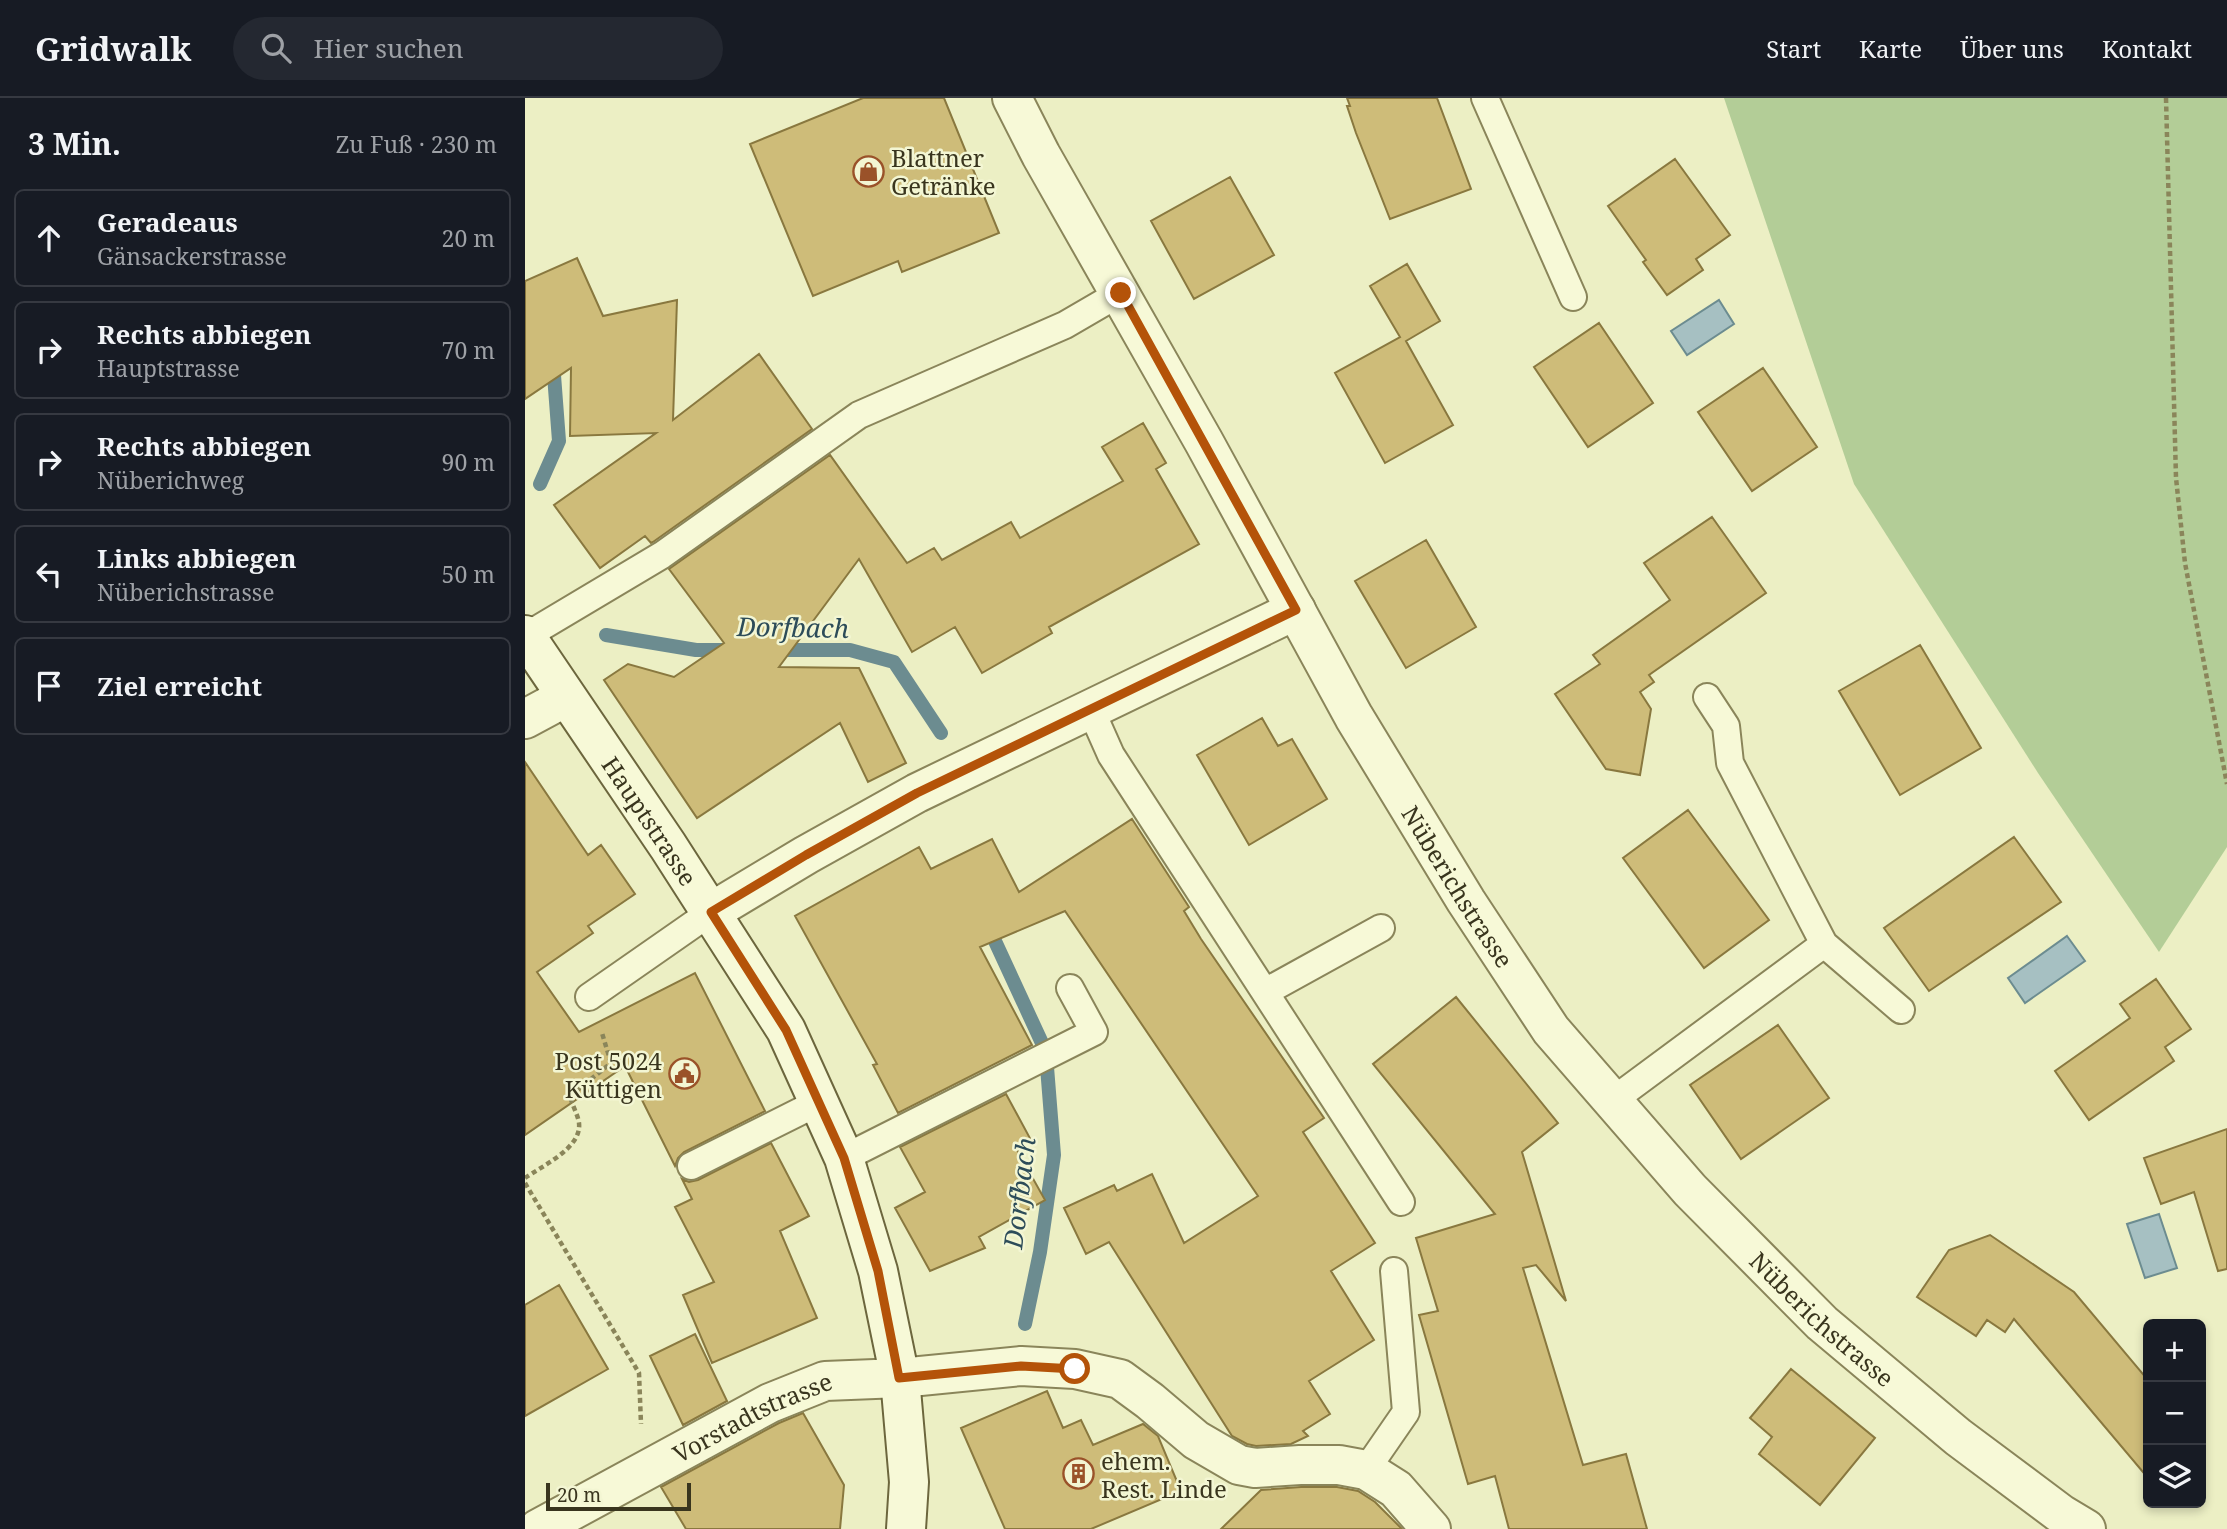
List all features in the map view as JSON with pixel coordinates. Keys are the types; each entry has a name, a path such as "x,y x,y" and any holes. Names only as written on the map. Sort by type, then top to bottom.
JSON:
{"street":[{"name":"Nüberichstrasse","path":"1012,98 1041,155 1121,293 1354,717 1466,901 1551,1030 1690,1190 1822,1323 1958,1437 2061,1514 2086,1529"},
{"path":"711,912 917,793 1296,610"},
{"name":"Hauptstrasse","path":"525,636 711,912 786,1030 844,1158 878,1271 899,1378 909,1482 907,1529"},
{"path":"525,719 566,696"},
{"name":"Vorstadtstrasse","path":"538,1529 770,1403 825,1381 899,1378 1021,1366 1075,1369 1120,1379 1196,1440 1239,1465 1255,1468 1339,1465 1366,1470"},
{"path":"1366,1470 1396,1489 1431,1529"}],"lane":[{"path":"1485,98 1573,297"},
{"path":"525,636 662,555 859,415 1065,325 1121,293"},
{"path":"1707,697 1726,726 1730,763 1824,944 1901,1010"},
{"path":"1091,710 1111,755 1401,1202"},
{"path":"589,997 711,912"},
{"path":"1265,992 1381,928"},
{"path":"1612,1101 1824,944"},
{"path":"844,1158 1094,1032 1070,988"},
{"path":"691,1166 819,1101"},
{"path":"1366,1470 1406,1412 1394,1271"}],"path":[{"path":"2166,98 2176,478 2185,563 2227,785"},
{"path":"525,1178 570,1147 579,1135 579,1121 570,1096 611,1062 589,997"},
{"path":"525,1183 639,1373 641,1427 621,1483"}],"green space":[{"path":"1724,98 2227,98 2227,847 2159,952 2038,773 1854,484"}],"water":[{"path":"1719,300 1734,324 1687,355 1671,331"},
{"path":"2067,936 2085,961 2025,1003 2008,978"},
{"path":"2159,1214 2177,1268 2145,1278 2127,1224"}],"building":[{"name":"Blattner Getränke","path":"863,98 944,98 999,233 902,272 898,261 813,296 750,144"},
{"path":"1347,98 1437,98 1471,189 1390,219 1356,133"},
{"path":"1675,159 1730,235 1696,259 1703,270 1667,295 1608,206"},
{"path":"1230,177 1274,255 1194,299 1151,221"},
{"path":"577,258 603,316 677,300 673,420 759,354 812,429 653,542 645,536 600,568 554,505 656,433 570,436 571,368 525,399 525,281"},
{"path":"1407,264 1440,321 1406,341 1453,425 1385,463 1335,373 1400,337 1370,286"},
{"path":"1599,323 1653,403 1588,447 1534,367"},
{"path":"1763,368 1817,447 1752,491 1698,412"},
{"path":"1143,423 1166,463 1156,469 1199,544 1049,627 1052,633 982,673 955,627 912,652 859,559 779,667 859,668 906,763 868,782 840,723 697,818 604,680 628,664 674,677 724,643 669,569 830,455 907,563 934,548 942,560 1011,522 1020,538 1123,481 1102,447"},
{"path":"1712,517 1766,593 1649,675 1654,682 1640,692 1651,709 1640,775 1606,769 1555,694 1600,664 1593,655 1670,600 1644,563"},
{"path":"1426,540 1476,627 1406,668 1355,581"},
{"path":"1920,645 1981,748 1900,795 1839,691"},
{"path":"1262,718 1278,746 1292,739 1327,799 1249,845 1197,755"},
{"path":"525,762 588,855 601,845 635,894 588,926 593,933 537,972 579,1032 695,973 765,1111 684,1152 675,1166 625,1066 525,1135"},
{"path":"1688,810 1769,920 1704,968 1623,858"},
{"path":"1132,819 1189,907 1184,911 1201,939 1324,1118 1303,1132 1375,1243 1331,1271 1374,1340 1309,1381 1330,1414 1303,1431 1308,1436 1291,1444 1256,1446 1232,1436 1109,1242 1086,1254 1064,1208 1114,1185 1117,1191 1152,1174 1184,1243 1258,1196 1065,911 980,947 1032,1045 898,1113 873,1065 877,1064 795,916 919,847 931,869 992,839 1019,892"},
{"path":"2014,837 2061,902 1929,991 1884,928"},
{"path":"2156,979 2191,1029 2165,1047 2174,1061 2089,1120 2055,1071 2130,1018 2120,1004"},
{"path":"1456,997 1558,1123 1522,1152 1566,1301 1536,1265 1523,1268 1583,1465 1626,1454 1647,1529 1509,1529 1495,1476 1468,1484 1419,1315 1438,1311 1416,1238 1495,1214 1373,1064"},
{"path":"1778,1025 1829,1098 1741,1159 1690,1085"},
{"path":"1006,1094 1032,1142 1017,1150 1045,1200 979,1237 985,1248 930,1271 895,1208 925,1192 900,1147"},
{"path":"2227,1129 2227,1269 2218,1271 2194,1192 2161,1204 2144,1158"},
{"path":"771,1143 809,1216 780,1231 817,1318 712,1363 683,1295 714,1282 675,1207 692,1199 682,1179 689,1182 698,1180"},
{"path":"1990,1235 2074,1292 2143,1374 2143,1472 2014,1319 2005,1332 1987,1320 1976,1336 1917,1297 1949,1250"},
{"path":"559,1285 608,1369 525,1416 525,1305"},
{"path":"695,1334 727,1401 683,1425 650,1356"},
{"path":"1791,1369 1875,1438 1820,1505 1759,1454 1772,1437 1750,1418"},
{"name":"ehem. Rest. Linde","path":"1047,1391 1063,1428 1081,1420 1093,1445 1143,1424 1158,1436 1181,1491 1091,1529 1005,1529 961,1428"},
{"path":"803,1413 844,1485 840,1529 686,1529 661,1487 779,1423"},
{"path":"1337,1487 1358,1491 1375,1502 1402,1529 1221,1529 1261,1490"}],"waterway":[{"name":"Dorfbach","path":"540,484 559,441 553,362"},
{"name":"Dorfbach","path":"606,635 696,650 733,650"},
{"name":"Dorfbach","path":"774,650 850,650 894,662 941,733"},
{"name":"Dorfbach","path":"988,926 1042,1043"},
{"name":"Dorfbach","path":"1025,1324 1040,1252 1054,1155 1047,1067"}],"place":[{"name":"Blattner Getränke","path":"868,171"},
{"name":"Post 5024 Küttigen","path":"685,1074"},
{"name":"ehem. Rest. Linde","path":"1078,1474"}],"route":[{"path":"1075,1369 1021,1366 899,1378 878,1271 844,1158 786,1030 711,912 917,793 1296,610 1121,293"}]}
